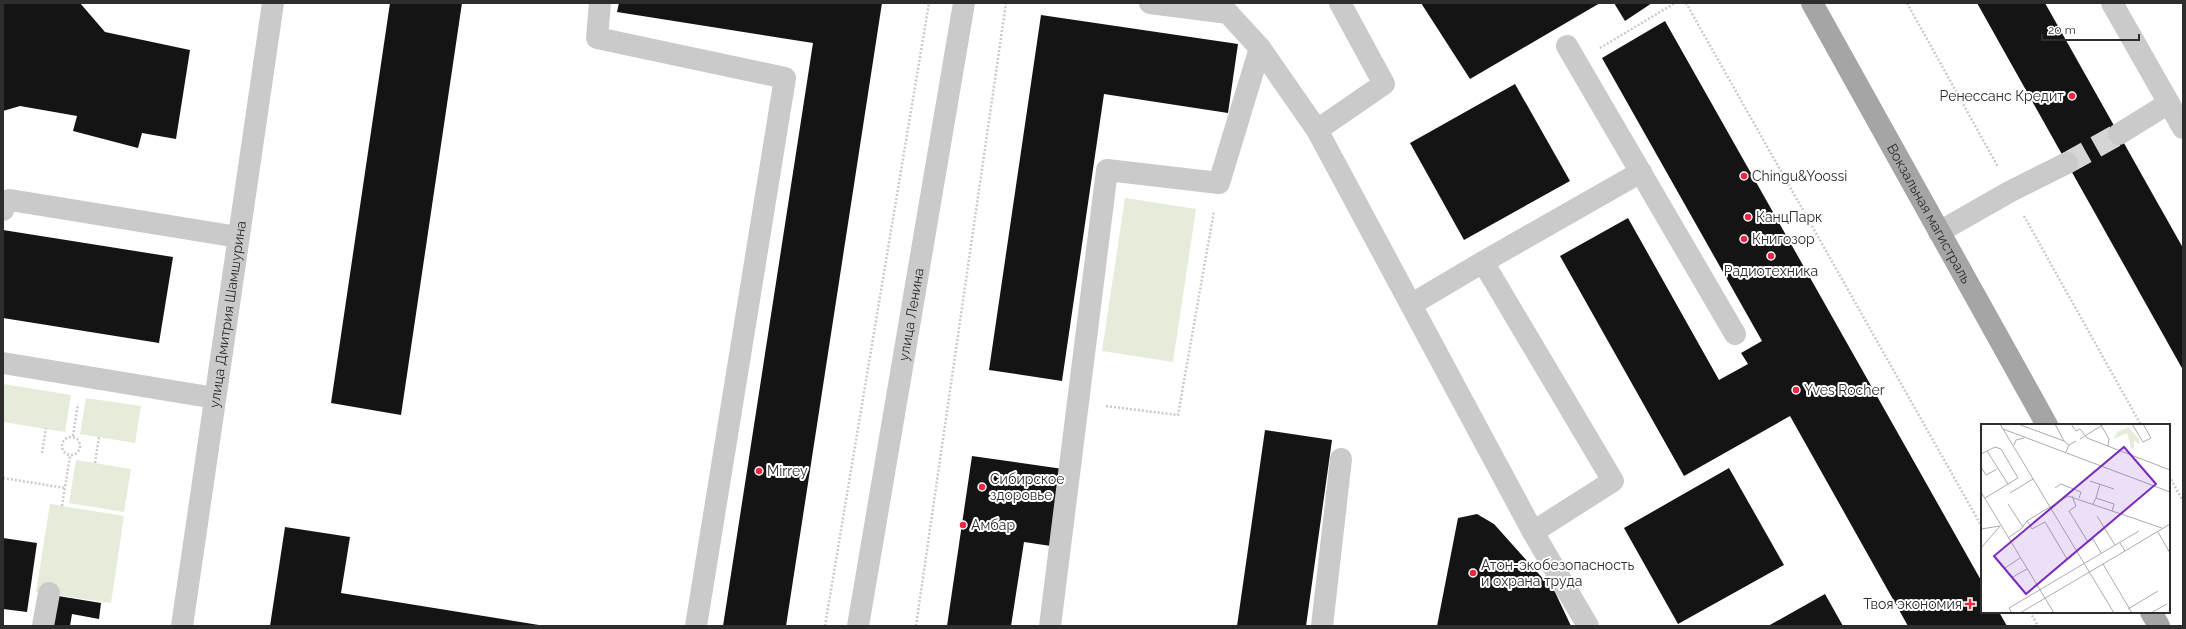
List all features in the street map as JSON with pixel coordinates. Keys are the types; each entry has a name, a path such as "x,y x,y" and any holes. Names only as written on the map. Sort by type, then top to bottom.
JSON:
{"main road":[{"name":"Вокзальная магистраль","path":"1812,3 2046,424"},
{"path":"2152,613 2159,626"}],"street":[{"name":"улица Дмитрия Шамшурина","path":"182,626 273,3"},
{"path":"600,3 597,38 785,78 696,626"},
{"name":"улица Ленина","path":"858,626 964,3"},
{"path":"1150,3 1228,13 1260,48 1317,130 1412,304 1533,532 1588,626"},
{"path":"1317,130 1384,84 1340,3"},
{"path":"2112,3 2183,128"},
{"path":"1050,626 1107,170 1219,183 1260,48"},
{"path":"1572,54 1735,334"},
{"path":"2119,134 2169,103"},
{"path":"1939,232 2011,191 2067,163"},
{"path":"1412,304 1641,172"},
{"path":"3,210 6,201 10,200 238,237"},
{"path":"1483,262 1613,482 1533,532"},
{"path":"3,364 215,398"},
{"path":"1322,626 1341,459"},
{"path":"43,626 48,593"}],"path":[{"path":"825,626 929,3"},
{"path":"916,626 1006,3"},
{"path":"1572,54 1675,3"},
{"path":"1686,3 1981,525"},
{"path":"1078,403 1178,415 1219,183"},
{"path":"42,453 46,428"},
{"path":"73,436 78,439 81,444 80,450 76,455 70,456 65,453 62,448 63,441 67,437 73,436"},
{"path":"95,464 100,437"},
{"path":"62,506 70,456"},
{"path":"3,478 65,488"},
{"path":"2170,478 2183,501"},
{"path":"2031,613 2038,626"}],"green space":[{"path":"1125,198 1196,209 1173,362 1102,351"},
{"path":"3,384 71,395 65,432 3,422"},
{"path":"86,398 141,406 135,443 80,434"},
{"path":"76,460 131,469 124,512 69,503"},
{"path":"50,504 124,516 111,603 36,592"}],"building":[{"path":"3,3 80,3 105,32 190,50 176,139 142,133 138,148 73,131 77,116 20,106 3,111"},
{"path":"390,3 462,3 401,415 331,403"},
{"path":"619,3 882,3 786,626 723,626 813,43 617,12"},
{"path":"1421,3 1600,3 1470,79"},
{"path":"1614,3 1652,3 1625,21"},
{"path":"1977,3 2045,3 2183,248 2183,370"},
{"path":"1041,15 1238,44 1228,113 1104,94 1062,381 989,370"},
{"path":"1665,21 1981,580 1981,613 2000,613 2007,626 1908,626 1790,416 1684,476 1560,256 1628,218 1719,380 1748,364 1741,353 1762,341 1602,58"},
{"path":"1515,84 1570,181 1464,240 1410,143"},
{"path":"3,230 173,257 159,343 3,318"},
{"path":"1265,430 1332,440 1306,626 1237,626"},
{"path":"972,456 1063,469 1051,546 1024,542 1011,626 947,626"},
{"path":"1729,468 1784,565 1678,624 1624,528"},
{"path":"1477,514 1494,524 1555,592 1571,626 1437,626 1458,518"},
{"path":"285,527 350,537 341,593 545,626 270,626"},
{"path":"3,538 37,543 27,612 3,609"},
{"path":"1825,594 1843,626 1768,626"},
{"path":"58,596 101,603 99,619 72,614 70,626 53,626"}],"tunnel":[{"path":"2067,163 2119,134"}],"place":[{"name":"Ренессанс Кредит","path":"2072,96"},
{"name":"Chingu&Yoossi","path":"1744,176"},
{"name":"КанцПарк","path":"1748,217"},
{"name":"Книгозор","path":"1744,239"},
{"name":"Радиотехника","path":"1771,256"},
{"name":"Yves Rocher","path":"1796,390"},
{"name":"Mirrey","path":"759,471"},
{"name":"Сибирское здоровье","path":"982,487"},
{"name":"Амбар","path":"963,525"},
{"name":"Атон-экобезопасность и охрана труда","path":"1473,573"},
{"name":"Твоя экономия","path":"1970,604"}]}
